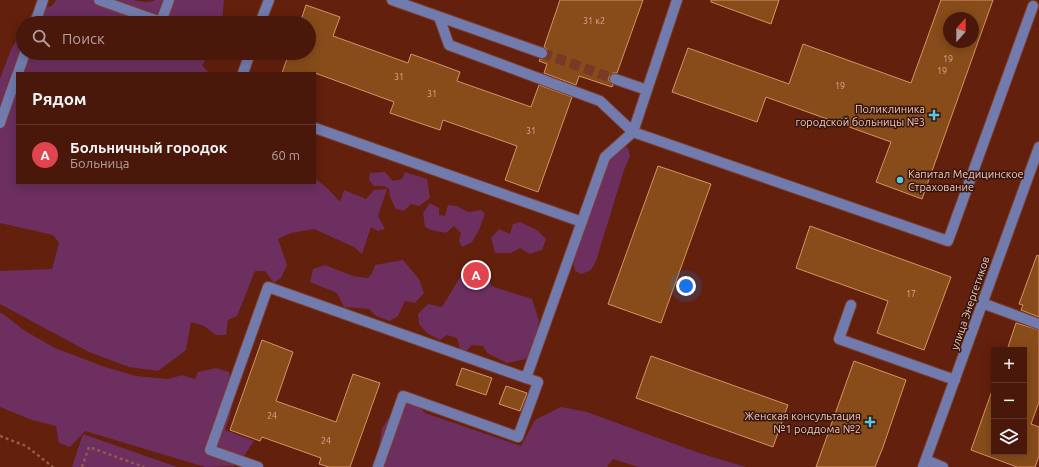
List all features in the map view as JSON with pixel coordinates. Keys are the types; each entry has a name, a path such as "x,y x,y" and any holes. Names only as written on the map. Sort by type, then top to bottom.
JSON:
{"street":[{"path":"38,16 44,0"},
{"path":"99,0 144,16"},
{"path":"163,16 168,0"},
{"path":"263,16 269,0"},
{"path":"392,0 542,53"},
{"path":"526,378 604,158 633,132 677,0"},
{"path":"440,17 449,45 600,100 633,132 948,242 1033,6"},
{"path":"18,72 22,60"},
{"path":"243,72 248,60"},
{"path":"0,123 16,77"},
{"path":"615,79 647,90"},
{"path":"316,128 582,222"},
{"name":"улица Энергетиков","path":"925,464 1039,147"},
{"path":"258,467 210,450 268,287 538,382 518,437 404,396 378,467"},
{"path":"982,303 1039,324"},
{"path":"851,305 839,339 955,380"},
{"path":"925,464 943,467"}],"path":[{"path":"0,436 26,446 53,467"},
{"path":"82,467 89,447 144,467"}],"shaded area":[{"path":"56,0 134,0 151,2 156,0 224,0 223,16 31,16 44,8 52,6"},
{"path":"16,40 16,60 205,60 202,65 208,72 16,72 16,184 316,184 316,179 340,202 344,190 366,199 374,190 387,189 378,216 385,229 378,231 371,227 362,254 354,247 314,229 291,233 278,239 287,265 281,278 274,283 265,271 255,271 237,316 228,320 226,335 216,335 204,326 191,322 186,350 158,371 129,367 89,352 0,304 0,271 52,269 59,243 53,235 0,223 0,79"},
{"path":"623,145 628,148 630,156 624,170 596,261 591,270 582,274 575,271 573,261 607,160"},
{"path":"385,172 393,181 402,179 405,172 427,179 430,198 419,206 411,204 404,211 396,209 390,197 389,189 384,186 374,186 369,180 370,173"},
{"path":"430,203 439,208 439,215 445,216 448,205 457,206 468,212 481,210 485,214 479,230 472,242 462,247 459,241 461,233 454,226 446,233 431,230 425,227 423,213"},
{"path":"520,222 537,230 546,239 542,250 530,254 520,248 511,253 495,253 491,238 499,229 510,234 513,224"},
{"path":"403,260 419,279 424,293 415,303 405,301 398,316 390,321 376,316 369,309 344,307 337,293 310,282 313,269 325,265 353,276 368,278 375,265"},
{"path":"474,269 488,275 491,286 532,299 539,321 535,342 526,359 507,363 487,353 483,346 472,345 466,351 460,349 457,338 447,335 440,340 427,333 419,324 418,314 428,304 442,307 462,274"},
{"path":"0,313 25,331 55,348 105,367 136,376 168,379 182,375 195,379 198,372 216,368 229,372 234,394 230,415 225,430 254,441 244,456 234,466 205,467 85,431 70,447 59,443 56,426 32,420 0,407"},
{"path":"406,400 416,403 425,413 521,446 535,420 561,407 587,412 702,454 746,467 638,467 613,459 607,467 382,467 384,462 379,447 382,429 387,420"},
{"path":"83,434 177,467 72,467"}],"building":[{"path":"560,0 643,0 617,73 613,73 609,77 609,81 613,85 612,87 579,76 576,85 544,73 547,64 539,61 540,59 546,58 548,55 547,49 544,47"},
{"path":"711,0 779,0 771,24 711,2"},
{"path":"941,0 993,0 979,39 979,12 943,12 943,48 976,48 922,199 876,182 891,142 766,97 757,122 672,92 688,48 789,84 803,44 911,83"},
{"path":"306,5 340,17 333,36 408,63 411,54 460,72 457,81 531,107 539,85 572,97 538,192 505,180 517,146 443,120 440,130 390,113 394,102 316,73 316,72 282,72 287,60 316,60 316,16 302,16"},
{"path":"658,166 711,184 661,323 608,304"},
{"path":"810,226 951,277 924,350 877,333 888,301 796,268"},
{"path":"1037,255 1039,256 1039,317 1021,310 1023,305 1019,304"},
{"path":"1016,323 1039,330 1039,402 1031,424 1039,427 1039,456 1035,467 1017,467 971,450 991,393 991,455 1027,455 1027,347 1008,347"},
{"path":"262,340 293,352 276,401 336,422 353,374 380,383 350,467 329,467 319,464 321,458 262,437 260,441 230,430"},
{"path":"651,356 788,405 773,447 636,398"},
{"path":"854,361 906,380 883,447 875,467 816,467"},
{"path":"462,368 492,378 486,395 456,385"},
{"path":"506,386 527,393 520,411 499,404"}],"tunnel":[{"path":"542,53 615,79"}],"place":[{"name":"Поликлиника городской больницы №3","path":"934,115"},
{"name":"Капитал Медицинское Страхование","path":"900,180"},
{"name":"Больничный городок","path":"476,275"},
{"name":"Женская консультация №1 роддома №2","path":"870,422"}]}
